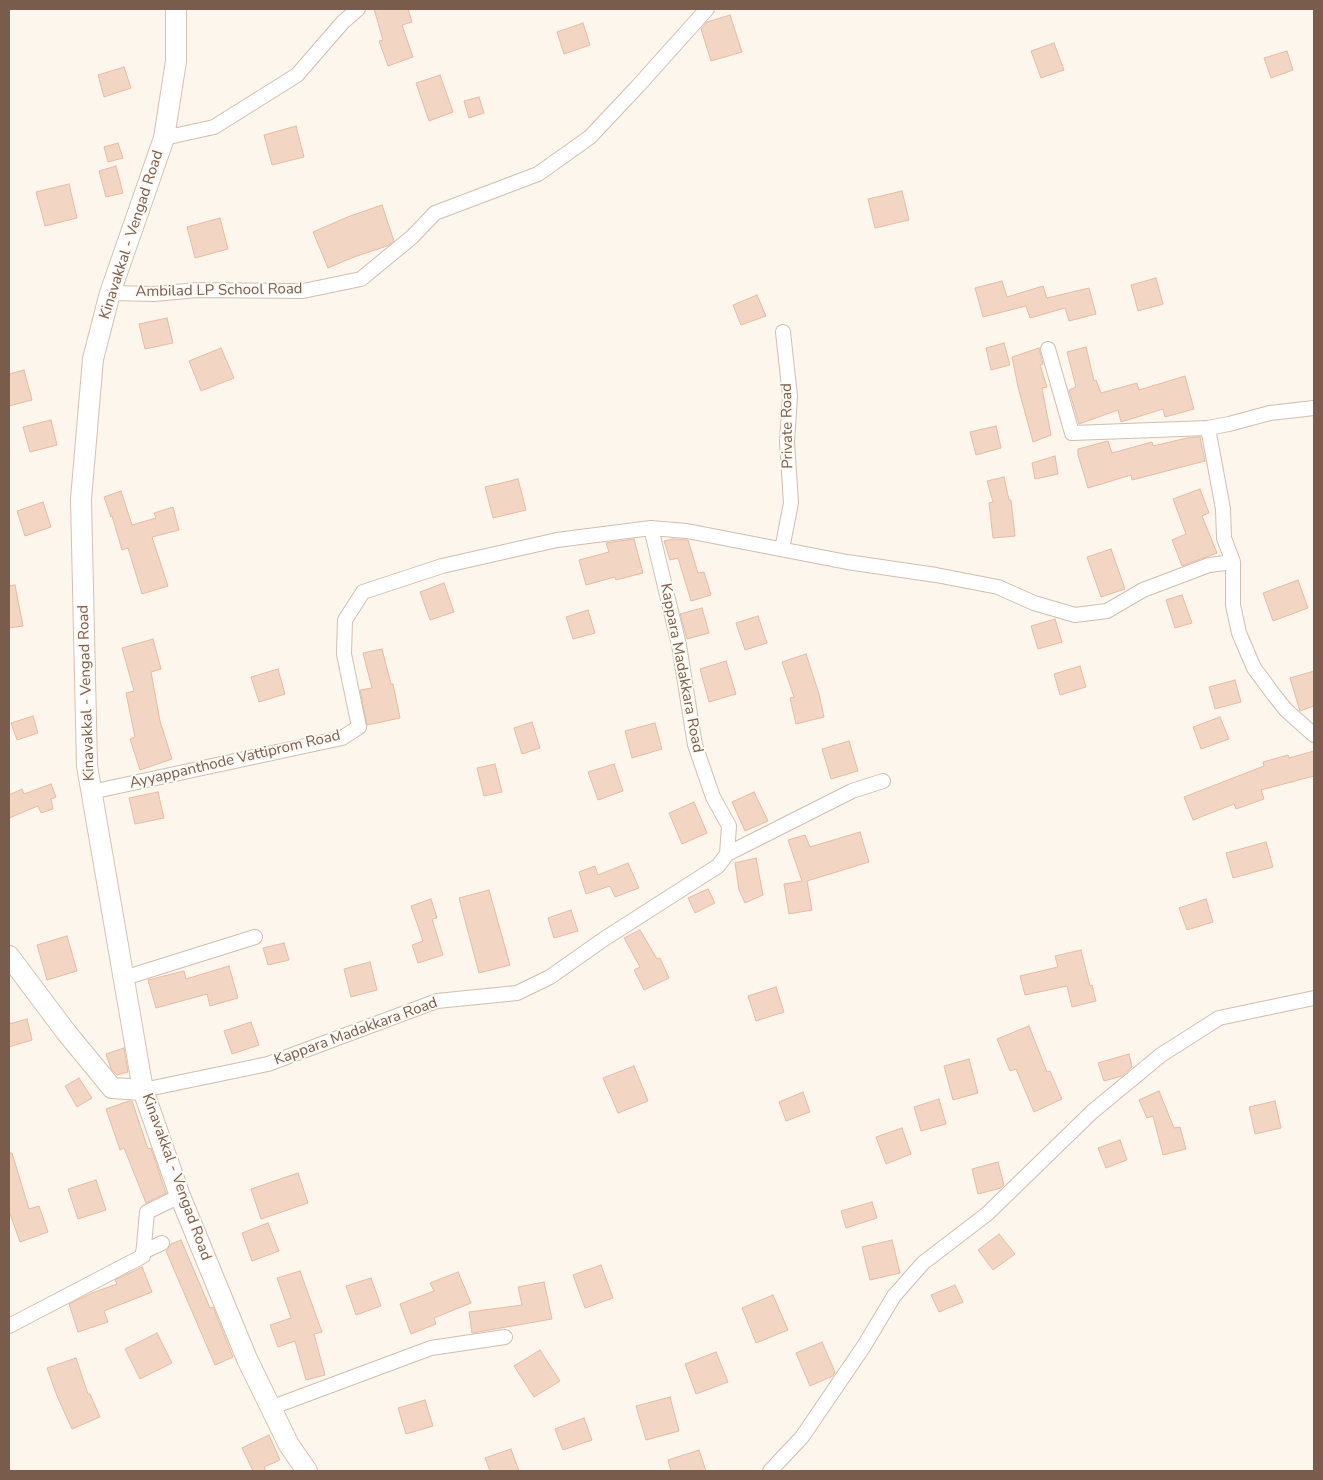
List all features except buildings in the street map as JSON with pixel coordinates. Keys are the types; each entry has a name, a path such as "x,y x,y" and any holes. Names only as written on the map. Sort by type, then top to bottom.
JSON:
{"main road":[{"name":"Kinavakkal - Vengad Road","path":"176,9 176,61 164,138 110,293 93,359 81,499 87,766 143,1090 180,1196 248,1359 270,1408 289,1444 307,1471"},
{"path":"9,956 66,1032 112,1088 143,1090"}],"street":[{"path":"164,138 214,127 297,75 343,22 358,9"},
{"name":"Ambilad LP School Road","path":"110,293 154,294 197,290 303,291 361,279 412,237 435,213 538,174 590,137 707,9"},
{"name":"Private Road","path":"782,549 791,503 786,442 790,396 783,332"},
{"path":"1048,349 1072,433 1208,428 1270,413 1314,408"},
{"path":"1208,428 1223,509 1224,538 1233,562 1233,605 1239,633 1254,668 1286,710 1314,734"},
{"path":"651,528 687,531 847,562 936,575 998,587 1034,603 1075,615 1107,611 1142,590 1209,565 1233,562"},
{"name":"Ayyappanthode Vattiprom Road","path":"91,792 342,738 359,727 344,654 345,620 363,592 442,566 547,542 651,528"},
{"name":"Kappara Madakkara Road","path":"143,1090 268,1064 437,1001 517,993 550,977 604,939 718,866 727,854 729,826 713,797 695,745 679,646 651,528"},
{"path":"727,854 852,791 883,782"},
{"path":"124,978 255,937"},
{"path":"770,1471 802,1437 864,1346 894,1296 923,1263 987,1214 1092,1112 1161,1055 1219,1018 1314,998"},
{"path":"9,1326 143,1256 147,1212 180,1196"},
{"path":"143,1252 162,1243"},
{"path":"270,1408 431,1348 505,1337"}]}
